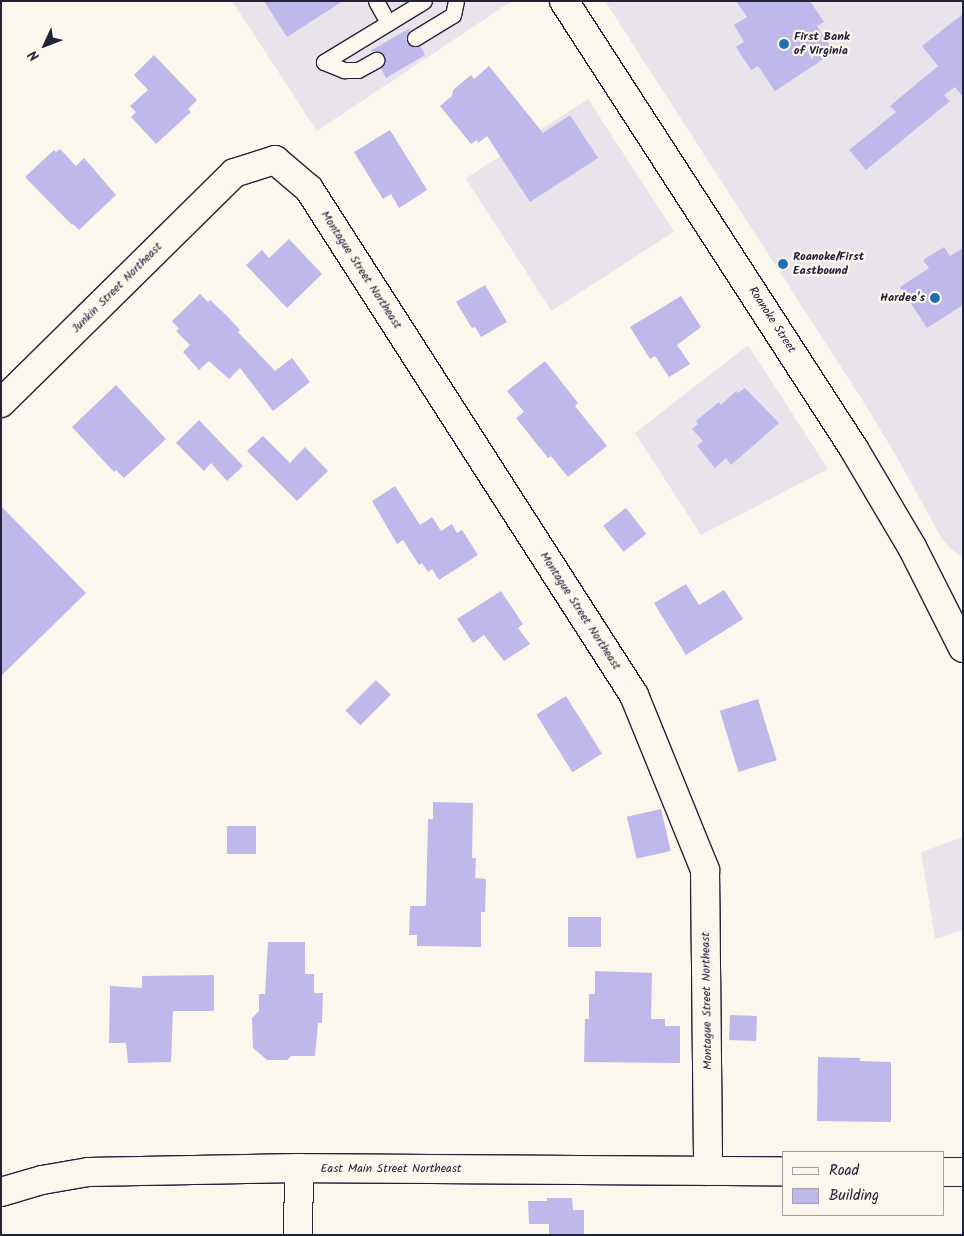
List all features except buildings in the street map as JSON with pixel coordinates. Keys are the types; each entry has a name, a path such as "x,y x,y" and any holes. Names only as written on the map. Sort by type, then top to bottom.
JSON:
{"street":[{"name":"Roanoke Street","path":"564,1 824,401 957,618 963,648"},
{"name":"Montague Street Northeast","path":"234,173 275,160 309,189 634,695 706,870 708,1171"},
{"name":"Junkin Street Northeast","path":"1,402 234,173"},
{"name":"East Main Street Northeast","path":"4,1187 88,1172 299,1168 782,1171"},
{"path":"298,1235 299,1168"},
{"path":"944,1172 963,1172"}],"lane":[{"path":"376,1 388,23"},
{"path":"376,60 358,70 344,70 324,62 424,1"},
{"path":"416,38 453,15 456,1"}],"shaded area":[{"path":"232,1 512,1 317,131"},
{"path":"605,1 963,1 963,557 952,550 942,539 898,459 863,401"},
{"path":"588,99 674,232 552,311 466,179"},
{"path":"748,345 828,469 701,535 635,433"},
{"path":"963,837 963,930 935,939 921,852"}],"place":[{"name":"First Bank of Virginia","path":"784,44"},
{"name":"Roanoke/First Eastbound","path":"783,264"},
{"name":"Hardee's","path":"935,298"}]}
